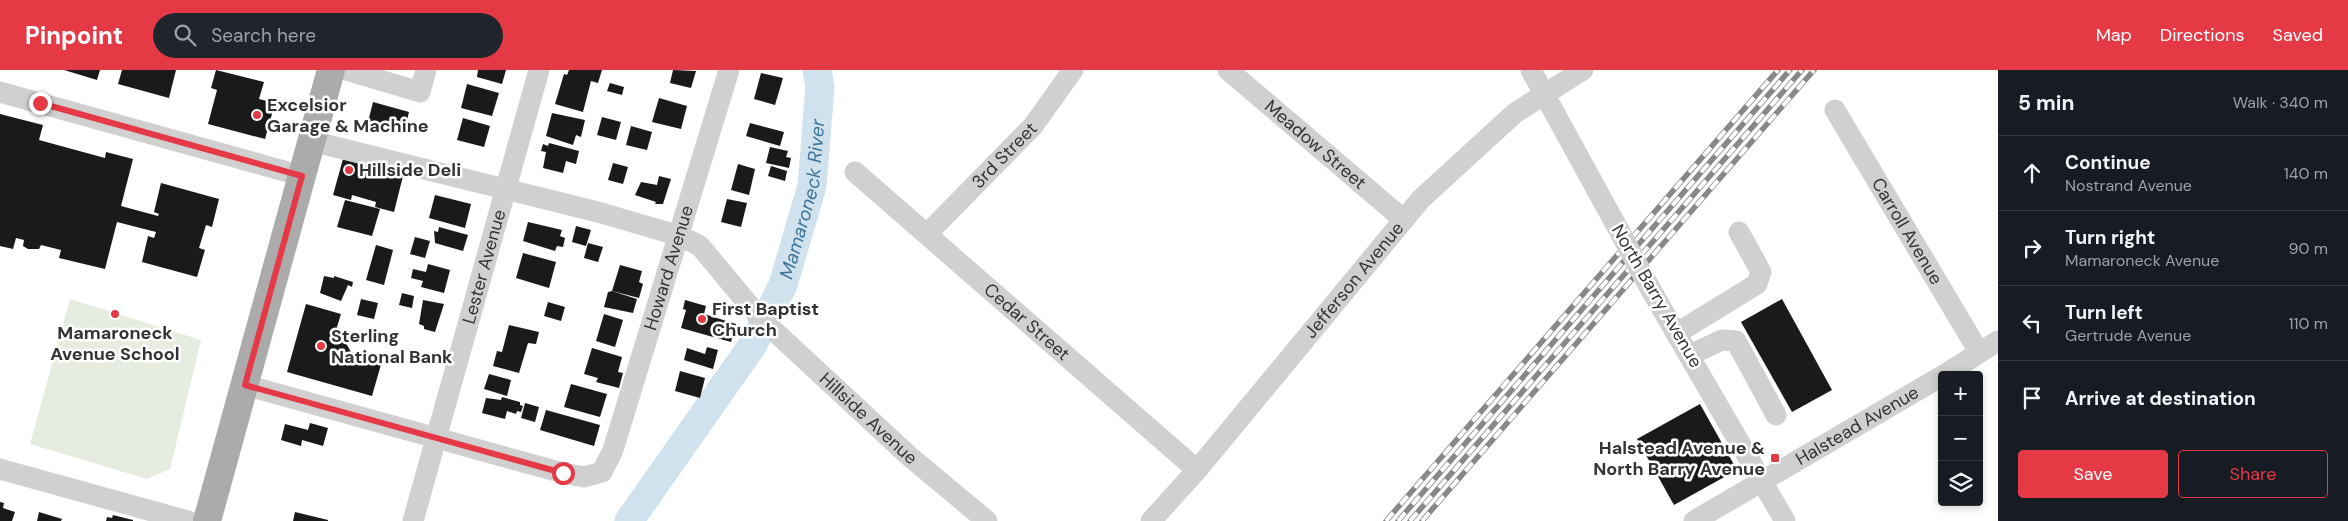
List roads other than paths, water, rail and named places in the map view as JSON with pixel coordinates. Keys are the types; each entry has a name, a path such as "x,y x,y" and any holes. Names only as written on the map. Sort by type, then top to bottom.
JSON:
{"main road":[{"path":"207,521 331,70"}],"street":[{"path":"346,70 420,92 426,70"},
{"name":"Lester Avenue","path":"413,521 539,70"},
{"name":"Howard Avenue","path":"437,437 584,477 597,475 602,472 616,440 680,236 729,70"},
{"name":"3rd Street","path":"928,234 1032,126 1073,70"},
{"name":"Meadow Street","path":"1228,70 1404,220"},
{"name":"North Barry Avenue","path":"1531,70 1651,290 1785,521"},
{"name":"Jefferson Avenue","path":"1152,521 1197,470 1421,199 1477,145 1515,113 1584,70"},
{"path":"0,92 302,176"},
{"name":"Carroll Avenue","path":"1835,110 1979,352"},
{"path":"311,141 507,187"},
{"name":"Cedar Street","path":"856,172 1197,470"},
{"name":"Hillside Avenue","path":"507,187 680,236 700,246 755,312 777,334 908,456 987,521"},
{"path":"1677,333 1758,284 1761,272 1739,232"},
{"path":"1690,355 1722,340 1736,342 1776,415"},
{"name":"Halstead Avenue","path":"1950,371 1998,341"},
{"name":"Halstead Avenue","path":"1694,521 1762,479 1938,379"},
{"path":"245,385 437,437"},
{"path":"0,469 188,521"}],"waterway":[{"name":"Mamaroneck River","path":"629,521 752,346 783,285 812,186 820,87 817,70"}],"railway":[{"path":"1386,521 1778,70"},
{"path":"1398,521 1790,70"},
{"path":"1410,521 1802,70"},
{"path":"1422,521 1814,70"}],"place":[{"name":"Excelsior Garage & Machine","path":"257,115"},
{"name":"Hillside Deli","path":"349,170"},
{"name":"Mamaroneck Avenue School","path":"115,314"},
{"name":"First Baptist Church","path":"702,319"},
{"name":"Sterling National Bank","path":"321,346"},
{"name":"Halstead Avenue & North Barry Avenue","path":"1775,458"}]}
